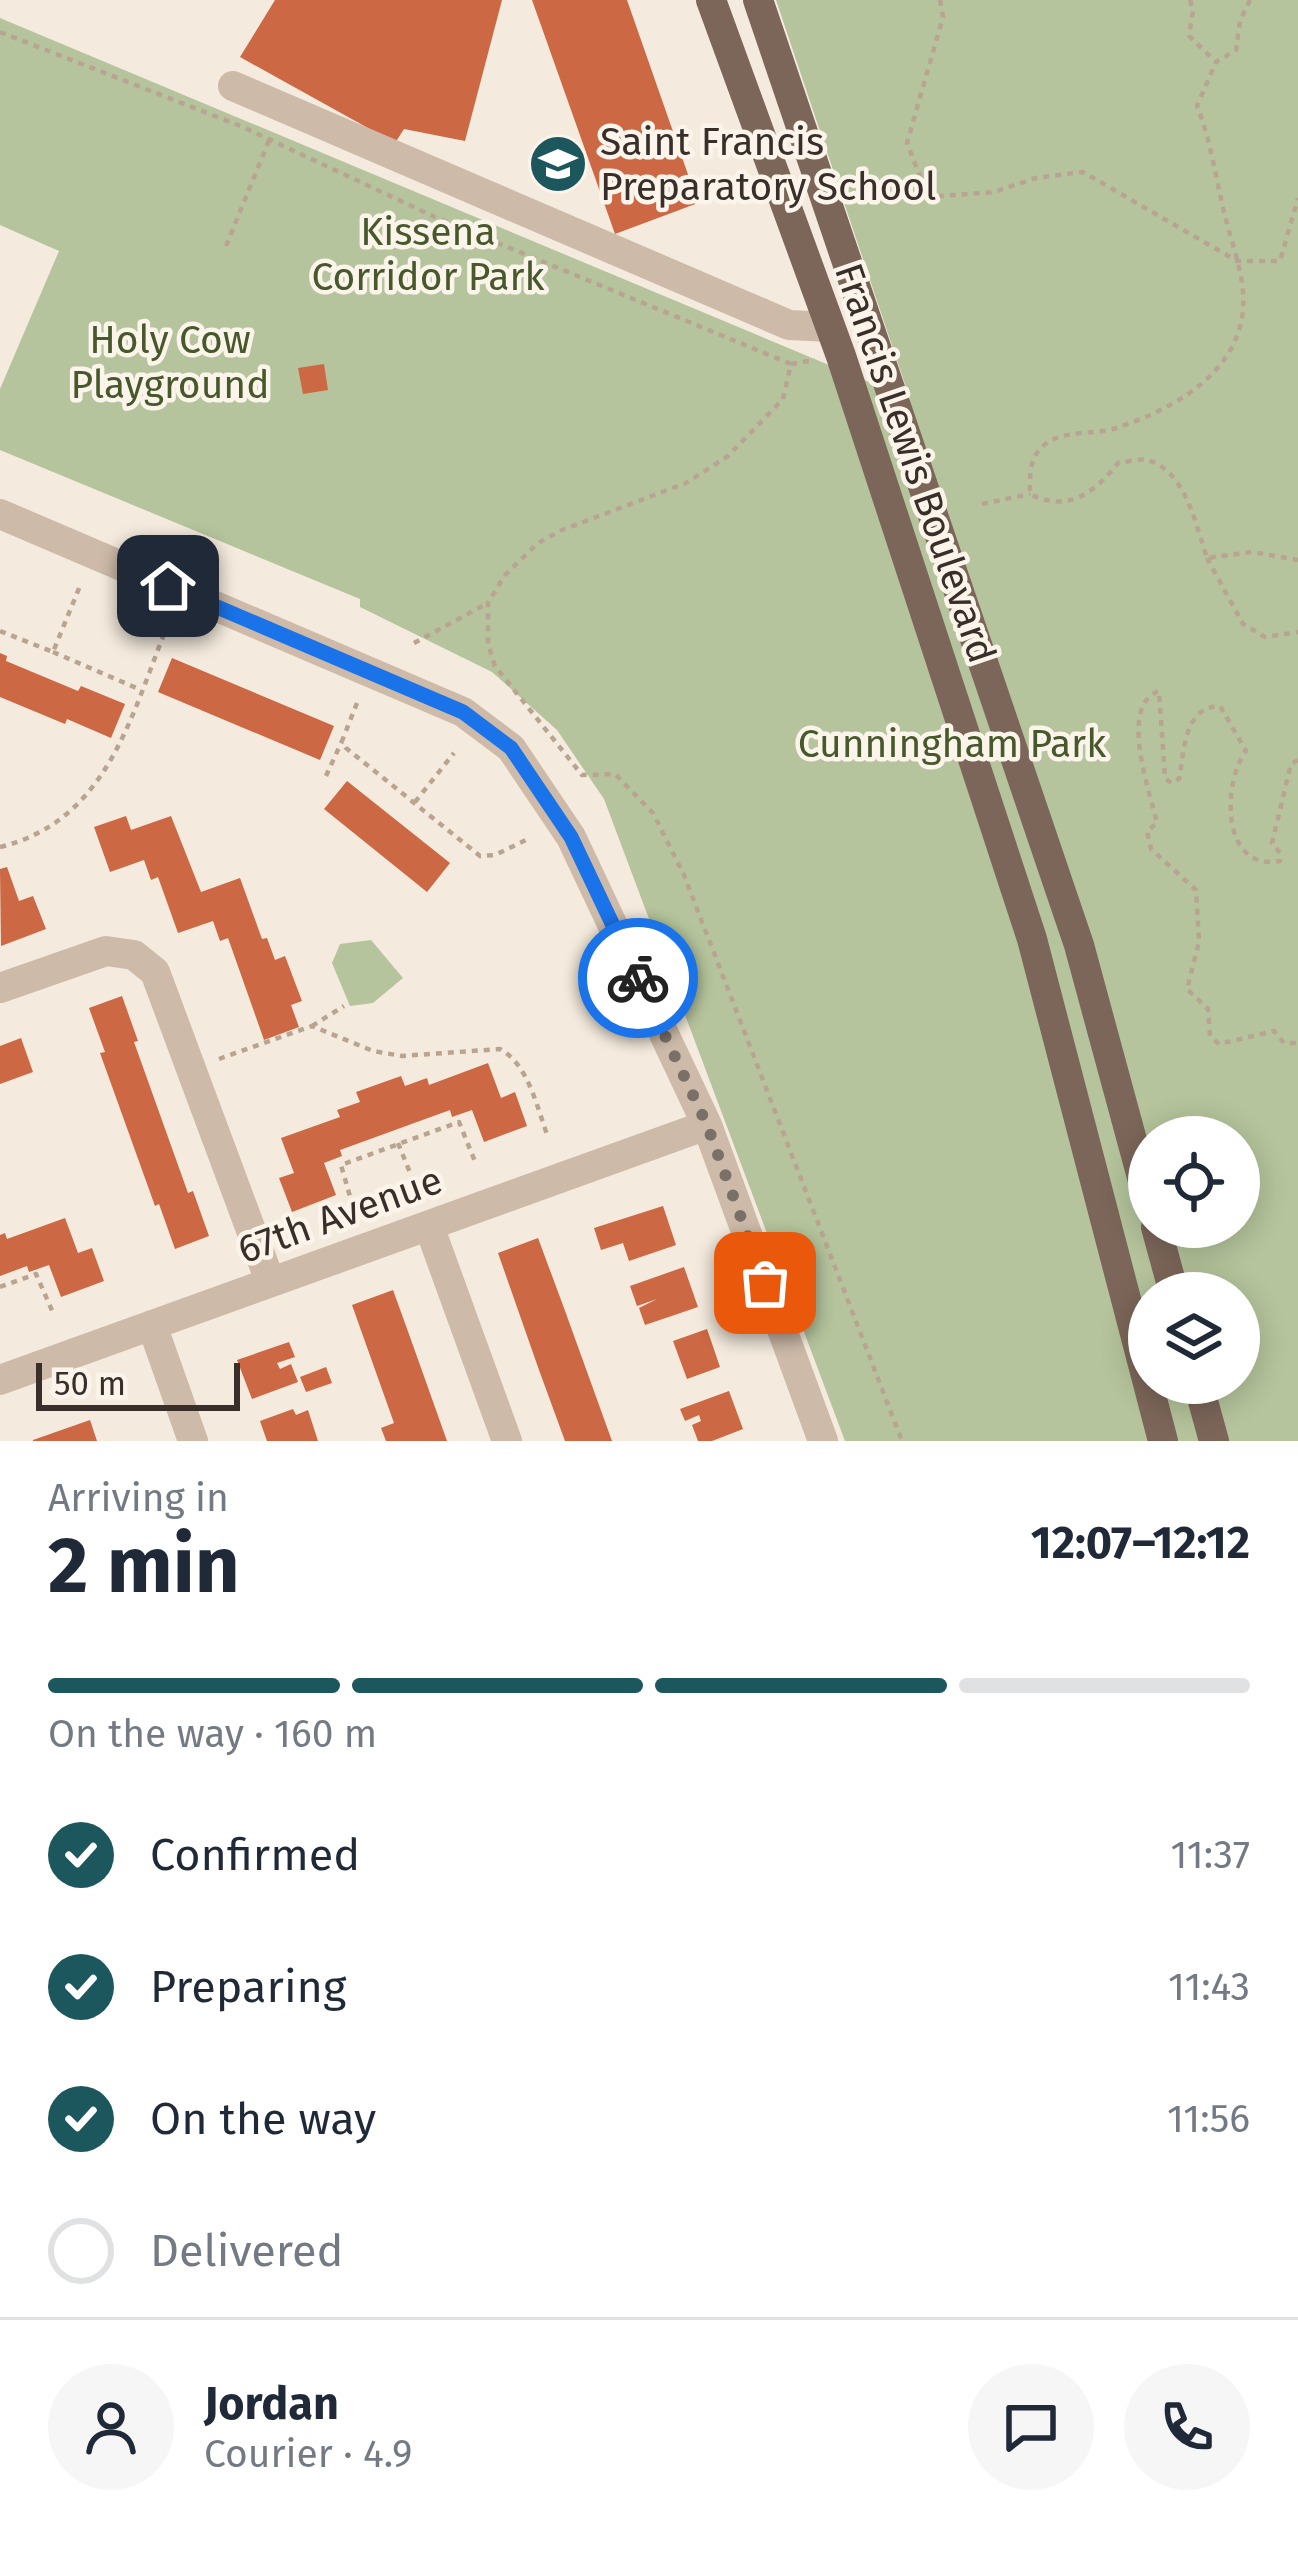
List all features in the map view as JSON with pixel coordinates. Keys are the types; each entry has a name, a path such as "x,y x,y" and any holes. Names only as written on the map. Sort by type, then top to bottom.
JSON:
{"main road":[{"name":"Francis Lewis Boulevard","path":"711,0 830,327 1032,939 1163,1441"},
{"name":"Francis Lewis Boulevard","path":"758,0 1079,945 1128,1126"},
{"path":"1204,1404 1214,1441"}],"street":[{"path":"233,86 789,325 830,327"},
{"path":"0,514 463,712 511,748 571,837 707,1125 823,1441"},
{"path":"0,988 106,951 134,955 155,971 270,1281"},
{"name":"67th Avenue","path":"0,1380 707,1125"},
{"path":"429,1226 507,1441"},
{"path":"152,1325 193,1441"}],"path":[{"path":"940,0 943,17 907,143 928,197 994,192 1036,178 1083,172 1237,260 1280,261 1298,198"},
{"path":"1190,0 1189,36 1216,62"},
{"path":"1030,494 1030,467 1041,447 1072,433 1112,430 1163,410 1210,381 1236,338 1244,296 1213,146 1197,106 1216,62 1236,50 1240,21 1250,0"},
{"path":"0,32 270,138 454,225 791,364 783,399 728,456 686,483 562,530 538,544 505,575 488,603 414,644"},
{"path":"226,246 270,138"},
{"path":"982,504 1030,494 1047,503 1079,499 1100,486 1118,463 1144,458 1164,469 1186,497 1207,558 1243,624 1265,638 1298,632"},
{"path":"1207,558 1252,552 1296,558"},
{"path":"53,652 80,586"},
{"path":"488,603 488,644 495,666 582,775 615,773 652,813 663,834 902,1441"},
{"path":"0,847 35,836 76,808 104,772 168,624"},
{"path":"0,631 141,690"},
{"path":"1298,760 1291,764 1283,808 1272,831 1280,861 1260,860 1236,840 1230,824 1234,778 1246,751 1220,706 1202,710 1188,727 1179,779 1171,784 1166,778 1159,691 1149,694 1142,704 1137,735 1157,823 1147,831 1151,849 1196,890 1199,942 1187,989 1208,1009 1210,1036 1219,1044 1274,1031 1284,1043 1298,1043"},
{"path":"326,776 357,704"},
{"path":"343,742 484,858 526,839"},
{"path":"415,802 454,753"},
{"path":"216,1060 312,1026 344,1006"},
{"path":"312,1026 373,1051 402,1056 491,1048 507,1052 527,1081 548,1137"},
{"path":"353,1208 341,1165 398,1143 459,1123 476,1164"},
{"path":"398,1143 415,1185"},
{"path":"0,1287 37,1274 54,1315"}],"green space":[{"name":"Cunningham Park","path":"776,0 1298,0 1298,1441 845,1441 604,799 557,730 492,672 360,607 360,599 0,450 0,389 59,251 0,225 0,18 910,399"},
{"path":"371,940 403,978 373,1003 350,1006 332,963 340,944"}],"building":[{"path":"275,0 502,0 465,141 404,129 395,143 240,57"},
{"path":"532,0 627,0 698,203 615,234"},
{"path":"324,364 328,390 303,394 298,368"},
{"path":"0,653 7,656 6,661 78,691 81,686 125,704 111,738 0,697"},
{"path":"172,658 334,726 320,760 158,692"},
{"path":"347,781 450,863 427,892 324,809"},
{"path":"126,816 131,830 171,816 201,892 240,878 262,939 267,938 275,960 285,956 302,1001 291,1005 299,1027 264,1040 228,938 220,941 213,921 178,933 158,877 151,880 144,860 110,872 94,827"},
{"path":"7,867 19,901 33,896 46,929 1,946 0,869"},
{"path":"122,996 188,1193 193,1191 209,1236 175,1249 100,1053 105,1052 89,1008"},
{"path":"21,1038 33,1072 0,1084 0,1046"},
{"path":"488,1063 501,1098 515,1092 527,1126 484,1142 472,1110 452,1117 450,1110 340,1150 342,1156 324,1163 336,1195 292,1212 279,1178 294,1173 281,1138 340,1117 337,1110 360,1102 356,1092 401,1076 405,1086 427,1078 429,1085"},
{"path":"663,1206 676,1245 629,1261 623,1243 601,1250 594,1228"},
{"path":"65,1218 78,1253 92,1248 104,1281 61,1297 49,1265 29,1272 27,1266 0,1276 0,1235 5,1233 7,1239"},
{"path":"538,1238 612,1441 565,1441 539,1370 498,1253"},
{"path":"684,1267 698,1307 645,1325 639,1308 657,1299 637,1306 630,1286"},
{"path":"393,1290 447,1441 386,1441 381,1428 394,1423 352,1305"},
{"path":"707,1329 720,1367 687,1379 673,1341"},
{"path":"289,1342 295,1357 277,1363 280,1369 291,1364 298,1382 252,1399 237,1360"},
{"path":"326,1367 332,1383 306,1392 300,1377"},
{"path":"729,1391 743,1429 712,1441 698,1441 692,1425 701,1421 699,1415 685,1421 680,1409"},
{"path":"293,1409 296,1415 308,1410 318,1441 267,1441 260,1421"},
{"path":"90,1420 97,1441 33,1441 33,1440"}],"way so far":[{"path":"638,978 707,1125 765,1283"}],"place":[{"name":"Saint Francis Preparatory School","path":"558,164"}],"route":[{"path":"168,586 463,712 511,748 571,837 638,978"}],"park label":[{"name":"Kissena Corridor Park","path":"428,254"},
{"name":"Holy Cow Playground","path":"170,362"}]}
